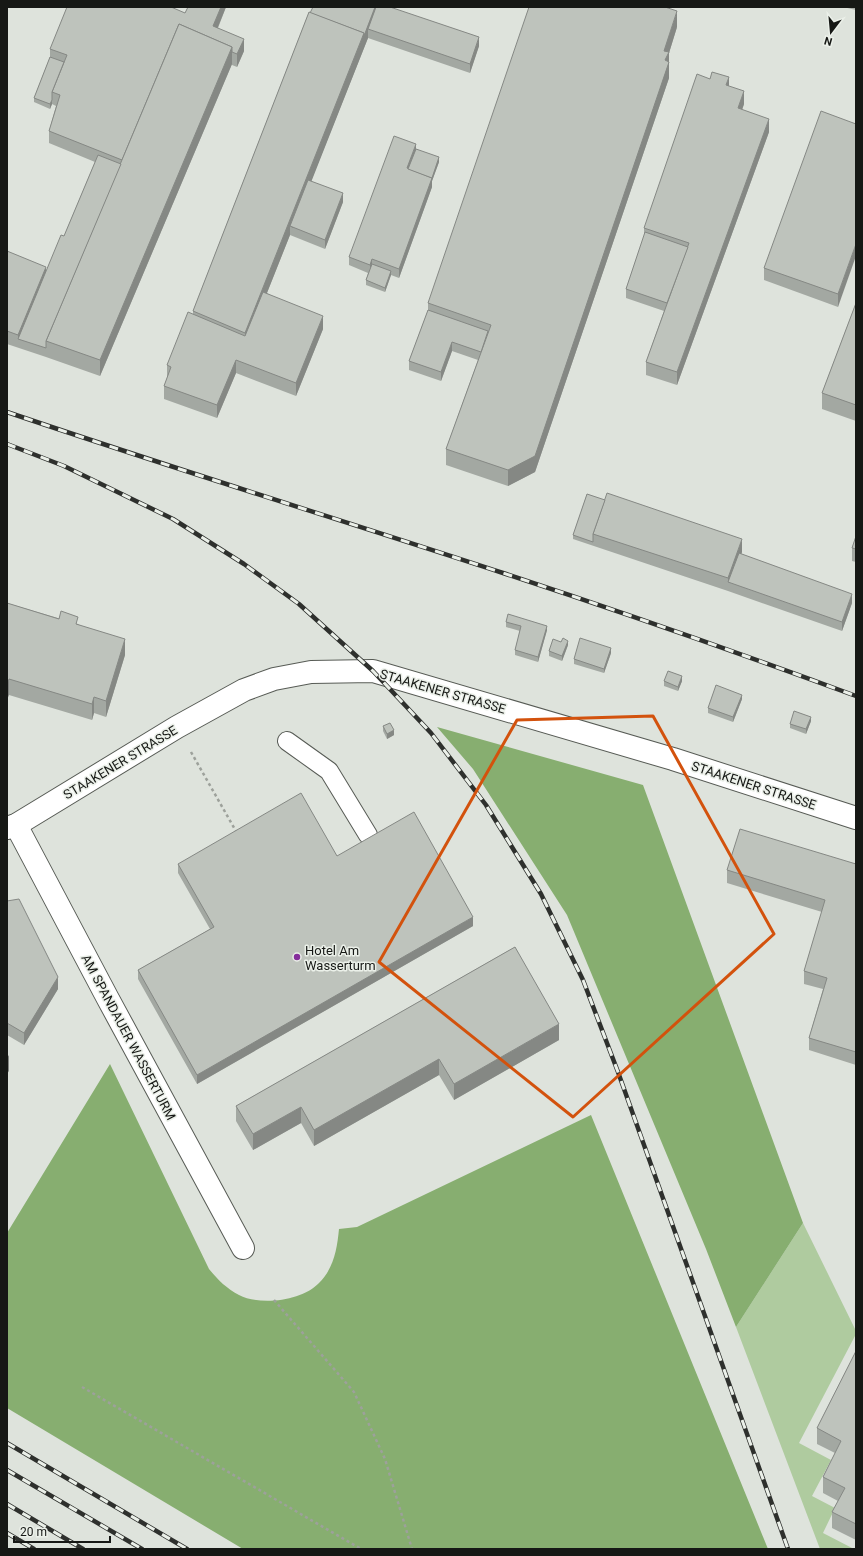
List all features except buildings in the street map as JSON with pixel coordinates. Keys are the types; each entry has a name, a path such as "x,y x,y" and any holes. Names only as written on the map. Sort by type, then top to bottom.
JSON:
{"street":[{"name":"STAAKENER STRASSE","path":"12,827 177,727 244,690 274,680 311,672 373,671 673,759 856,818"},
{"name":"AM SPANDAUER WASSERTURM","path":"12,827 107,997 243,1248"}],"lane":[{"path":"287,741 329,771 368,835"}],"path":[{"path":"177,727 238,835"},
{"path":"274,1300 354,1392 385,1459 412,1549"},
{"path":"82,1387 361,1549"}],"highlighted area":[{"path":"653,716 774,934 573,1117 379,962 517,720"}],"green space":[{"path":"437,727 643,785 803,1223 736,1327 706,1249 567,915 473,769"},
{"path":"110,1064 209,1269 222,1284 230,1290 239,1295 258,1300 269,1301 292,1298 312,1289 319,1283 328,1271 334,1258 339,1229 357,1227 591,1115 768,1549 243,1549 7,1408 7,1233"},
{"path":"803,1223 856,1331 856,1334 799,1443 831,1460 812,1496 835,1508 823,1533 854,1549 820,1549 736,1327"}],"railway":[{"path":"7,412 548,588 680,633 856,696"},
{"path":"7,444 64,466 173,519 244,564 299,604 373,671 431,733 486,805 541,894 583,980 618,1072 788,1549"},
{"path":"7,1443 187,1549"},
{"path":"7,1470 142,1549"},
{"path":"7,1504 83,1549"},
{"path":"7,1533 34,1549"}],"place":[{"name":"Hotel Am Wasserturm","path":"297,957"}]}
